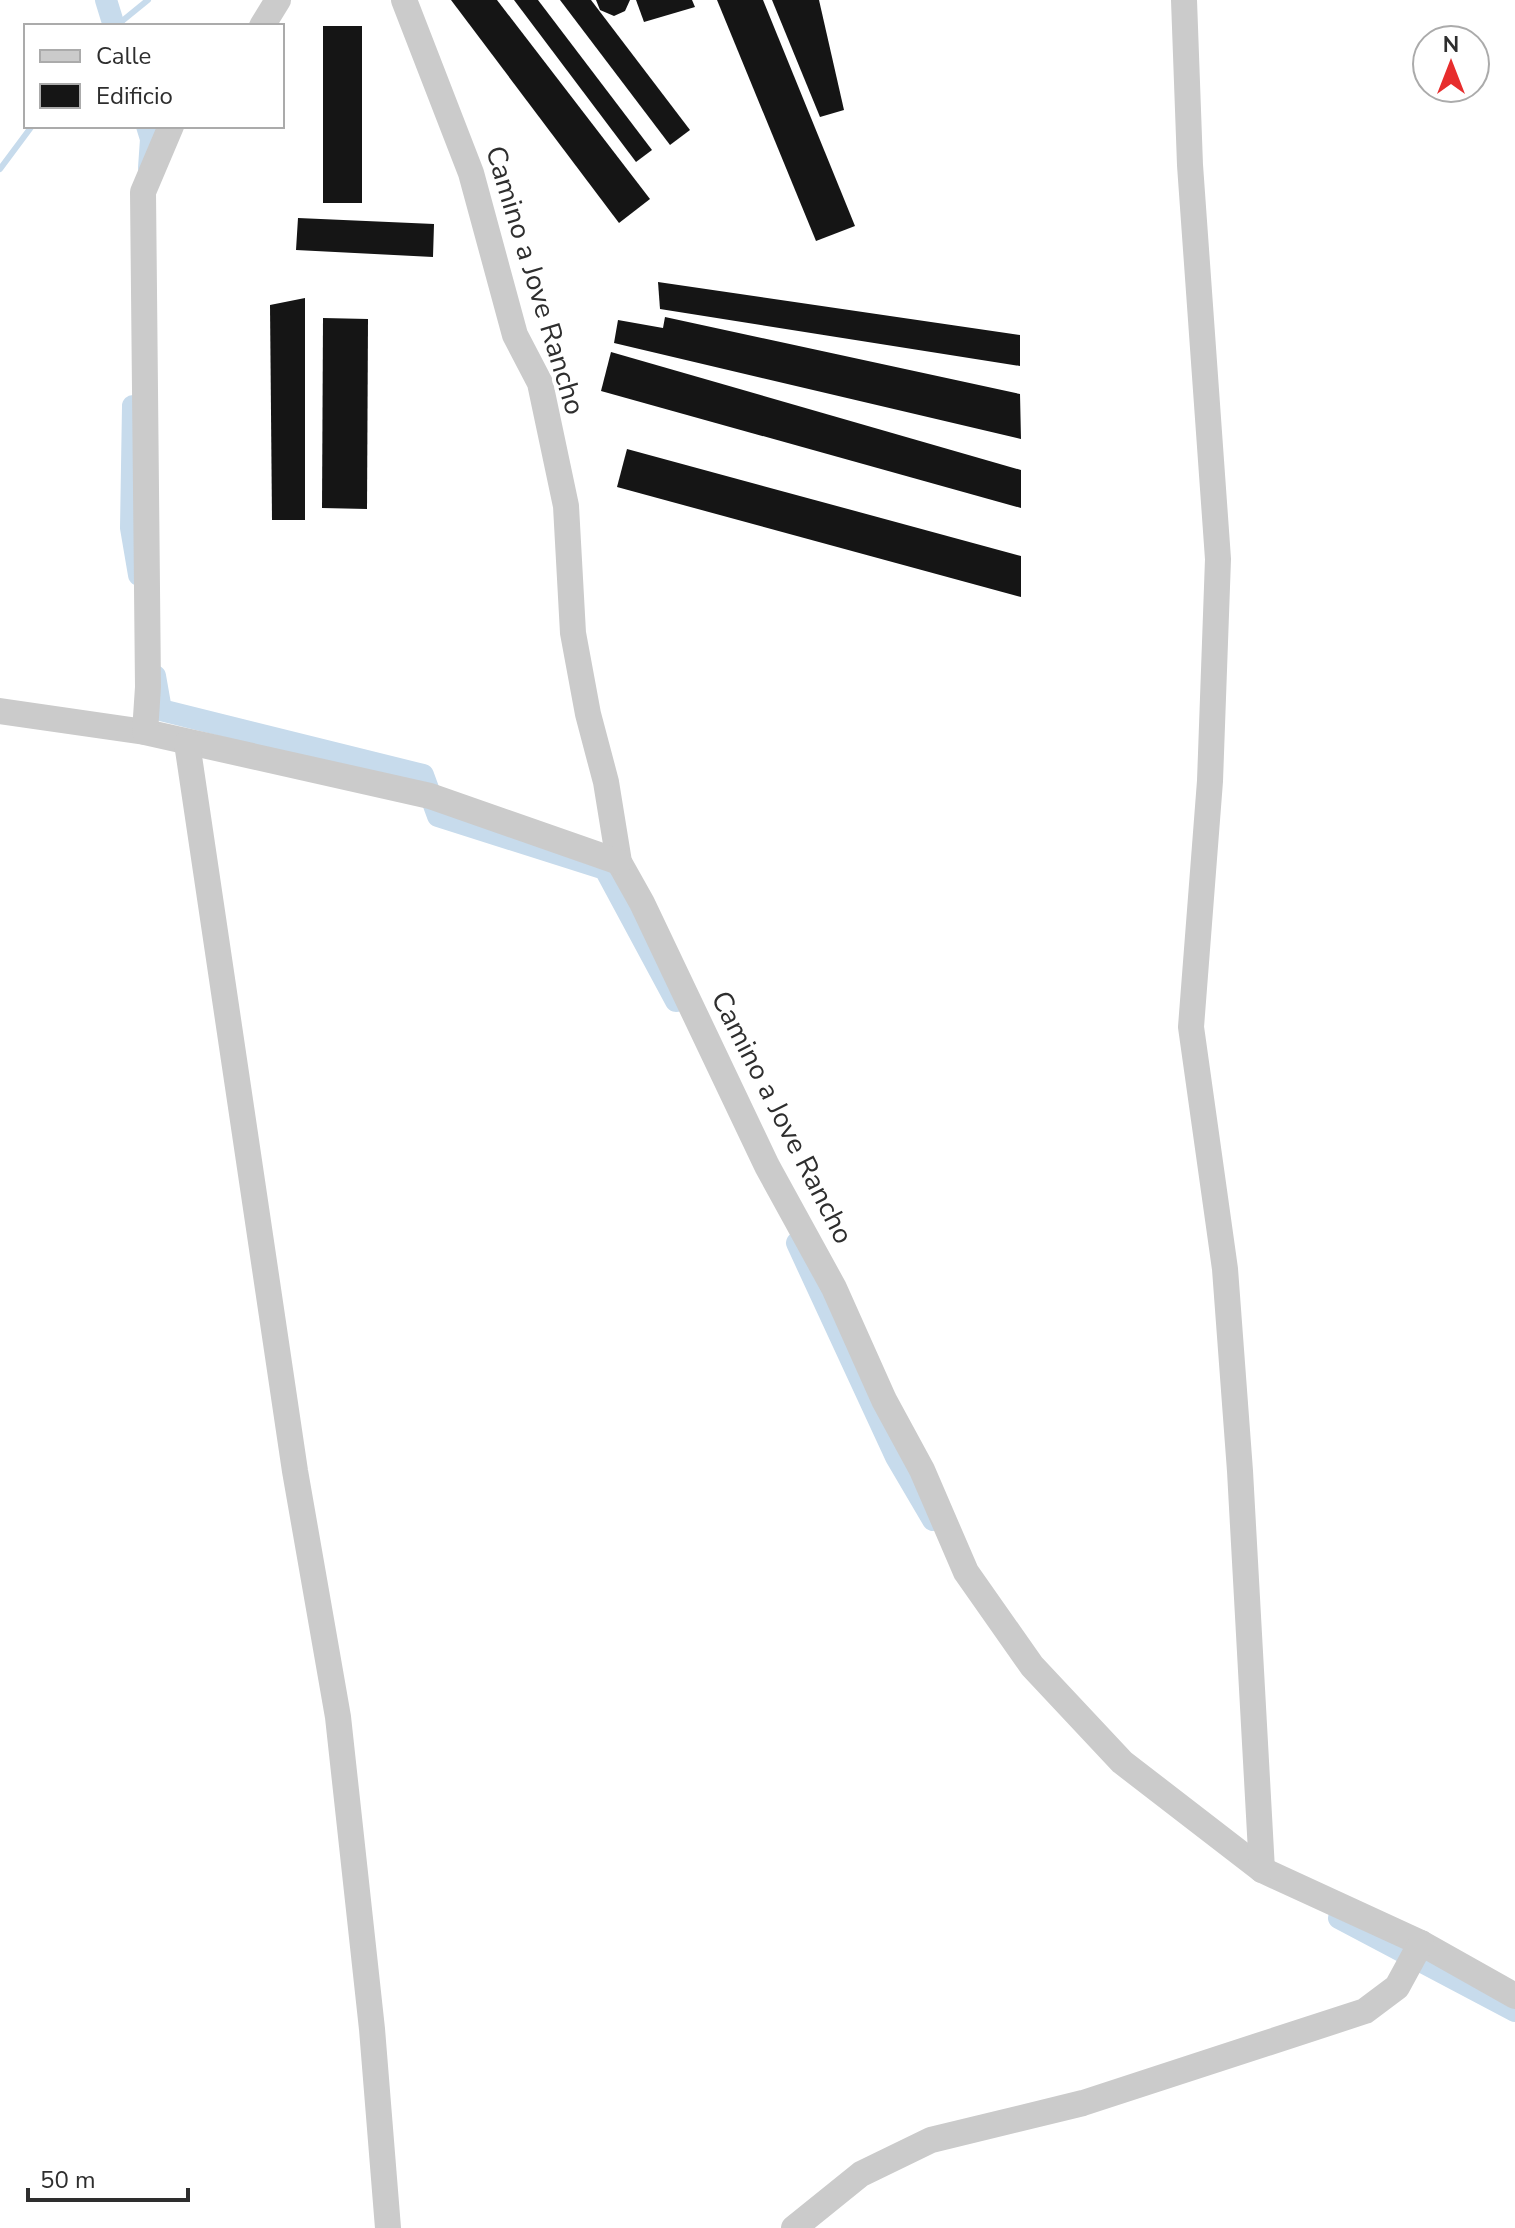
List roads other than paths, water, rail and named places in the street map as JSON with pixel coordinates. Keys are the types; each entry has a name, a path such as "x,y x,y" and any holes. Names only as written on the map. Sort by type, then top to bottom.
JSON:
{"street":[{"path":"263,24 278,0"},
{"name":"Camino a Jove Rancho","path":"404,0 471,173 515,335 540,383 566,506 573,633 588,714 606,782 619,862 642,903 767,1166 834,1288 884,1400 922,1470 966,1572 1032,1666 1122,1762 1262,1870 1421,1943 1515,1996"},
{"path":"1184,0 1190,165 1218,559 1210,781 1191,1027 1225,1269 1240,1471 1262,1870"},
{"path":"145,732 148,671 143,192 170,128"},
{"path":"0,711 145,732 430,796 619,862"},
{"path":"187,743 295,1471 338,1717 372,2029 388,2228"},
{"path":"794,2228 861,2174 931,2140 1083,2103 1365,2011 1397,1987 1421,1943"},
{"path":"829,2201 832,2228"}],"waterway":[{"path":"106,0 113,24"},
{"path":"118,24 148,0"},
{"path":"0,169 31,128"},
{"path":"148,128 151,139 149,168"},
{"path":"133,406 131,528 139,575"},
{"path":"155,676 161,710 423,775 438,816 605,869 676,1001"},
{"path":"797,1243 896,1457 933,1520"},
{"path":"1339,1918 1515,2011"}]}
